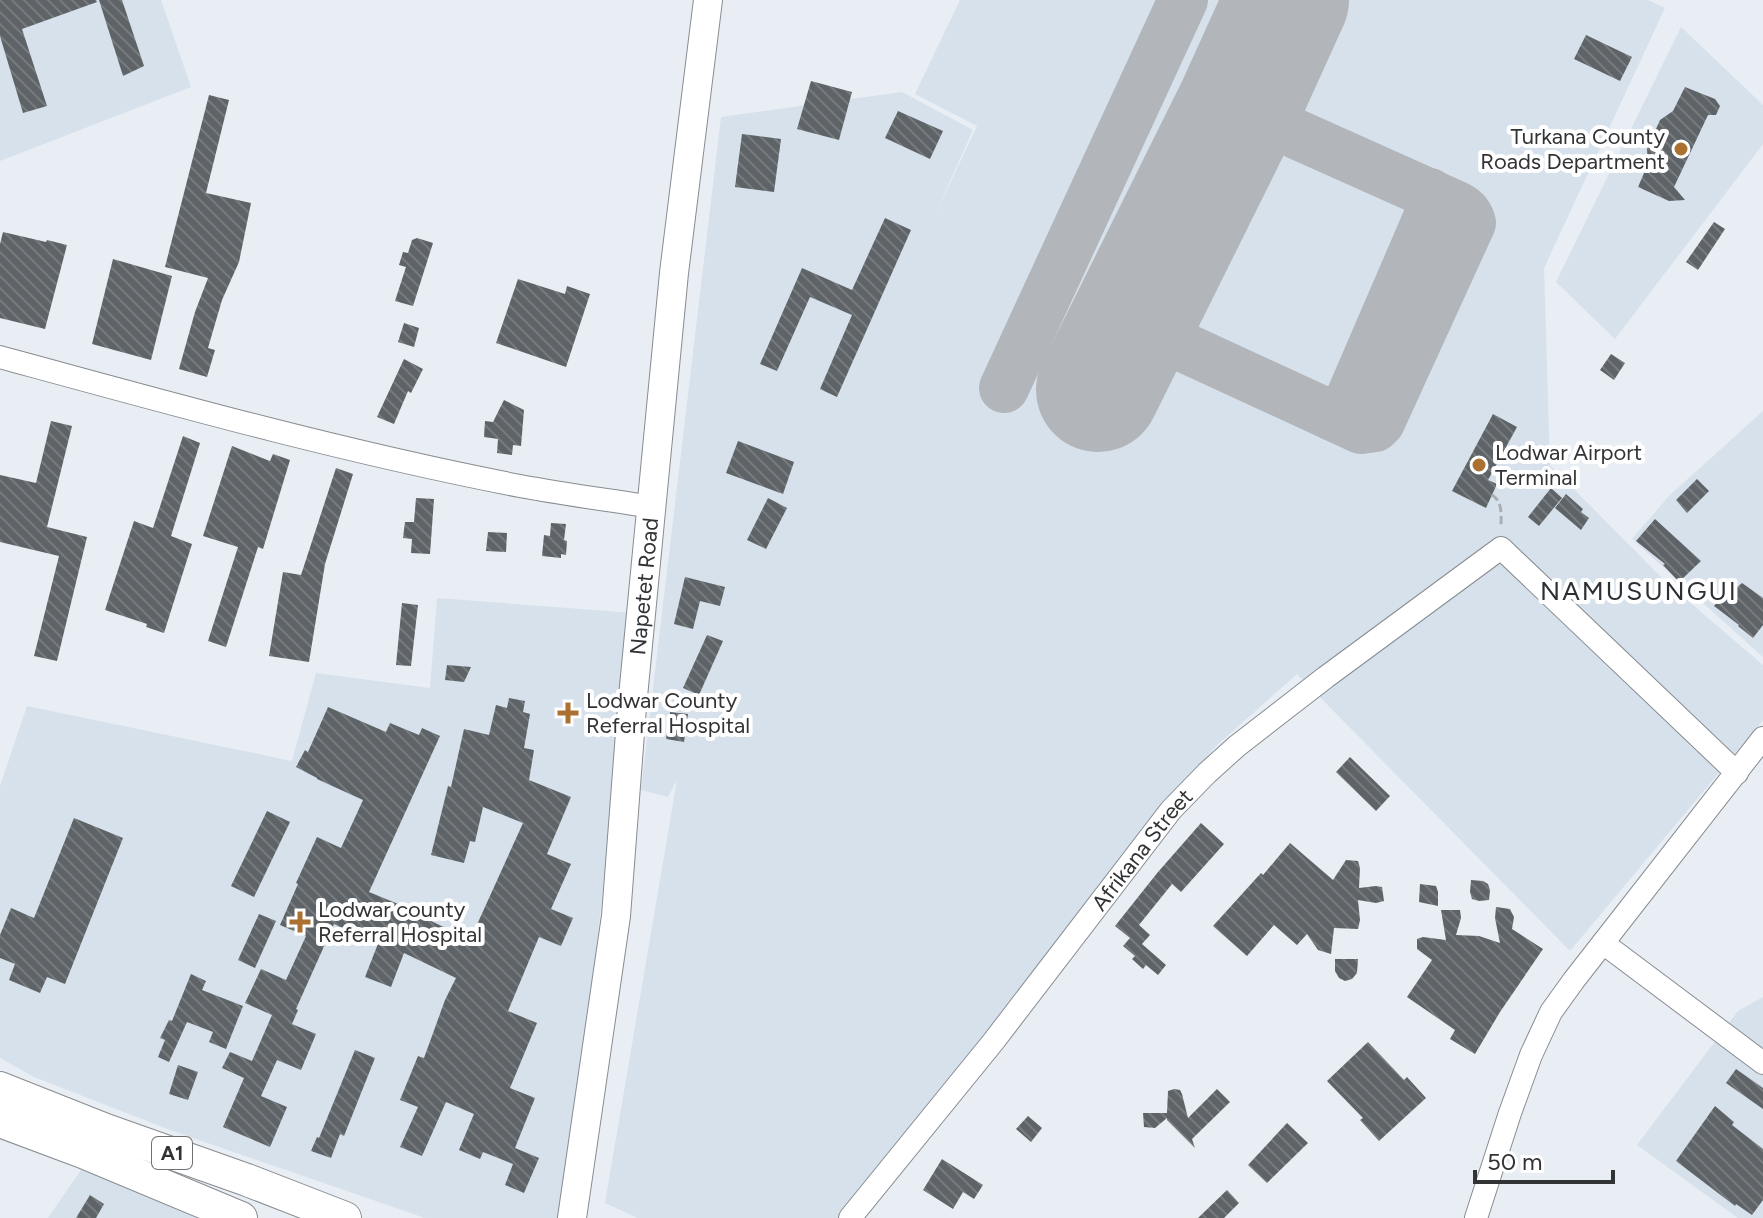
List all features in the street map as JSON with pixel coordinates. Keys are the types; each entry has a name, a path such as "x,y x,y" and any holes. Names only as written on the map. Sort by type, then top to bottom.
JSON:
{"highway":[{"name":"A1","path":"0,1088 345,1218"},
{"name":"A1","path":"0,1121 241,1218"}],"main road":[{"name":"Napetet Road","path":"572,1218 616,916 632,707 674,273 708,0"}],"street":[{"path":"0,357 348,448 520,486 652,507"},
{"path":"1501,548 1737,773"},
{"name":"Afrikana Street","path":"850,1218 993,1042 1171,810 1198,782 1237,746 1501,548"},
{"path":"1476,1218 1510,1113 1541,1031 1558,1001 1763,738"},
{"path":"1603,943 1763,1063"}],"path":[{"path":"1492,495 1499,503 1501,548"}],"shaded area":[{"path":"0,0 161,0 191,87 0,161"},
{"path":"960,0 1648,0 1665,8 1544,268 1550,465 1666,582 1763,665 1763,720 1570,951 1297,674 1216,746 1105,882 843,1218 638,1218 605,1203 677,780 668,797 641,790 721,117 902,92 973,130 933,219 977,126 915,94"},
{"path":"1681,27 1763,105 1763,144 1615,339 1556,282"},
{"path":"1763,411 1763,657 1632,539 1669,496"},
{"name":"Lodwar county Referral Hospital","path":"437,598 634,613 566,1218 425,1218 170,1130 34,1077 0,1058 0,786 27,706 292,761 316,673 430,688"},
{"path":"1763,997 1763,1218 1738,1218 1637,1145 1738,1011"},
{"path":"87,1161 195,1218 48,1218"}],"building":[{"path":"0,0 97,2 22,29 47,106 23,113 0,36"},
{"path":"99,0 122,0 144,66 123,76"},
{"path":"1586,35 1632,57 1620,81 1574,59"},
{"path":"811,81 852,92 839,140 797,129"},
{"path":"1685,87 1715,99 1720,106 1716,115 1708,115 1674,187 1685,200 1669,201 1638,187 1648,164 1647,149 1660,120 1673,111"},
{"path":"209,95 229,100 206,193 251,203 239,262 222,300 208,348 215,350 207,377 179,369 208,278 165,267"},
{"path":"898,111 943,131 930,159 885,138"},
{"path":"742,134 781,139 774,192 735,187"},
{"path":"885,218 911,230 837,397 820,389 852,315 810,297 777,371 760,364 802,268 852,290"},
{"path":"1714,222 1725,229 1698,270 1686,262"},
{"path":"3,232 67,245 45,329 0,318 0,244"},
{"path":"417,238 433,243 413,306 395,301 406,267 399,265 403,252 408,253 412,240"},
{"path":"113,259 172,276 151,360 92,344"},
{"path":"518,279 565,294 567,286 590,294 566,367 496,343"},
{"path":"404,323 419,328 414,347 398,342"},
{"path":"1611,354 1625,363 1614,380 1600,370"},
{"path":"404,359 423,369 411,393 408,391 394,424 377,417"},
{"path":"504,400 524,410 521,446 513,445 512,455 497,453 498,439 484,437 485,421 493,422"},
{"name":"Lodwar Airport Terminal","path":"1493,414 1517,427 1488,480 1497,484 1486,508 1452,491"},
{"path":"51,421 72,426 47,527 87,537 57,661 34,656 59,556 0,542 0,475 36,483"},
{"path":"183,436 200,443 171,536 192,544 164,633 105,610 134,521 153,528"},
{"path":"738,441 794,462 783,494 726,473"},
{"path":"232,446 270,461 273,454 290,460 263,549 258,547 226,647 208,641 238,547 203,536"},
{"path":"336,468 353,474 325,564 309,662 269,656 283,572 301,575"},
{"path":"1697,479 1709,491 1687,513 1676,500"},
{"path":"1551,488 1562,498 1539,526 1528,517"},
{"path":"1566,494 1589,518 1581,530 1555,508"},
{"path":"416,498 434,499 430,554 411,553 412,539 403,538 405,522 414,522"},
{"path":"768,498 787,508 766,549 747,540"},
{"path":"1655,519 1701,561 1679,582 1665,564 1636,541"},
{"path":"551,523 566,524 566,555 561,554 561,558 542,556 544,535 550,536"},
{"path":"488,532 507,533 506,552 486,551"},
{"path":"685,577 725,587 720,606 700,601 693,629 674,624"},
{"path":"1742,583 1763,598 1763,625 1753,638 1714,606 1729,587 1733,591"},
{"path":"402,603 418,605 411,666 396,665"},
{"path":"707,635 723,641 699,695 683,688"},
{"path":"447,665 471,667 464,682 445,680"},
{"path":"509,698 525,701 523,712 530,714 524,748 534,750 529,780 571,797 547,854 571,864 551,909 573,918 561,946 539,937 508,1011 537,1023 510,1088 535,1098 515,1148 539,1158 524,1193 505,1185 513,1164 483,1152 480,1159 459,1150 474,1114 446,1102 422,1156 400,1147 418,1107 400,1100 418,1056 424,1058 456,978 404,953 391,987 365,977 381,936 353,925 350,932 334,924 296,1009 292,1024 316,1034 301,1070 277,1060 261,1096 287,1107 270,1147 223,1127 244,1078 222,1068 230,1052 252,1061 272,1015 245,1003 261,969 286,980 306,936 280,925 296,883 317,837 341,848 363,800 296,767 305,750 308,752 328,707 386,732 390,723 419,735 422,728 440,736 369,892 420,913 470,940 523,823 483,807 475,842 470,841 464,863 431,855 464,729 489,735 496,705 507,708"},
{"path":"670,712 688,714 684,742 666,739"},
{"path":"1350,757 1390,796 1376,811 1336,772"},
{"path":"267,811 290,822 254,897 231,886"},
{"path":"74,818 123,838 65,984 47,977 40,993 9,980 15,964 0,958 0,935 11,908 34,918"},
{"path":"1201,823 1224,844 1181,892 1172,884 1139,925 1150,935 1142,944 1166,965 1158,975 1146,965 1143,969 1132,959 1135,956 1123,946 1130,938 1115,926"},
{"path":"1290,843 1333,880 1346,860 1358,861 1359,888 1382,887 1384,901 1358,900 1358,929 1334,928 1331,954 1318,950 1307,934 1297,945 1274,925 1247,956 1213,926"},
{"path":"1471,880 1488,884 1489,900 1472,899"},
{"path":"1420,884 1436,886 1438,906 1419,902"},
{"path":"1496,907 1510,909 1514,917 1512,929 1543,949 1475,1054 1450,1039 1455,1030 1407,997 1432,960 1417,949 1417,939 1446,940 1441,910 1460,910 1456,935 1479,936 1500,943"},
{"path":"259,914 276,921 255,968 238,960"},
{"path":"1335,959 1358,959 1357,973 1352,979 1345,981 1339,978 1335,971"},
{"path":"191,974 206,981 202,990 243,1006 226,1049 209,1042 213,1032 187,1022 169,1062 158,1057 165,1040 160,1038 169,1020 172,1021"},
{"path":"1368,1042 1426,1098 1379,1141 1360,1120 1363,1118 1327,1081"},
{"path":"355,1050 375,1058 344,1136 340,1134 331,1158 311,1151"},
{"path":"178,1065 198,1072 188,1100 169,1094"},
{"path":"1736,1069 1763,1088 1763,1109 1726,1083"},
{"path":"1174,1089 1182,1094 1188,1118 1217,1089 1230,1102 1192,1139 1195,1148 1167,1118 1155,1128 1144,1127 1143,1113 1167,1113 1168,1091"},
{"path":"1715,1106 1734,1122 1732,1125 1763,1149 1763,1200 1752,1215 1735,1206 1676,1161"},
{"path":"1028,1116 1042,1128 1031,1142 1016,1129"},
{"path":"1287,1123 1308,1143 1267,1183 1248,1165"},
{"path":"942,1159 983,1185 974,1199 963,1192 953,1209 923,1190"},
{"path":"1227,1190 1239,1203 1224,1218 1198,1218"},
{"path":"90,1195 104,1204 96,1218 76,1218"}],"taxiway":[{"path":"1004,388 1183,0"},
{"path":"1131,323 1361,429 1375,427 1380,422 1471,223 1469,217 1457,206 1238,108"},
{"path":"1333,416 1347,406 1431,211 1430,193"}],"runway":[{"path":"1098,390 1238,108 1287,0"}],"place":[{"name":"Turkana County Roads Department","path":"1681,149"},
{"name":"Lodwar Airport Terminal","path":"1479,465"},
{"name":"Lodwar County Referral Hospital","path":"568,713"},
{"name":"Lodwar county Referral Hospital","path":"300,922"}],"district":[{"name":"NAMUSUNGUI","path":"1639,591"}]}
